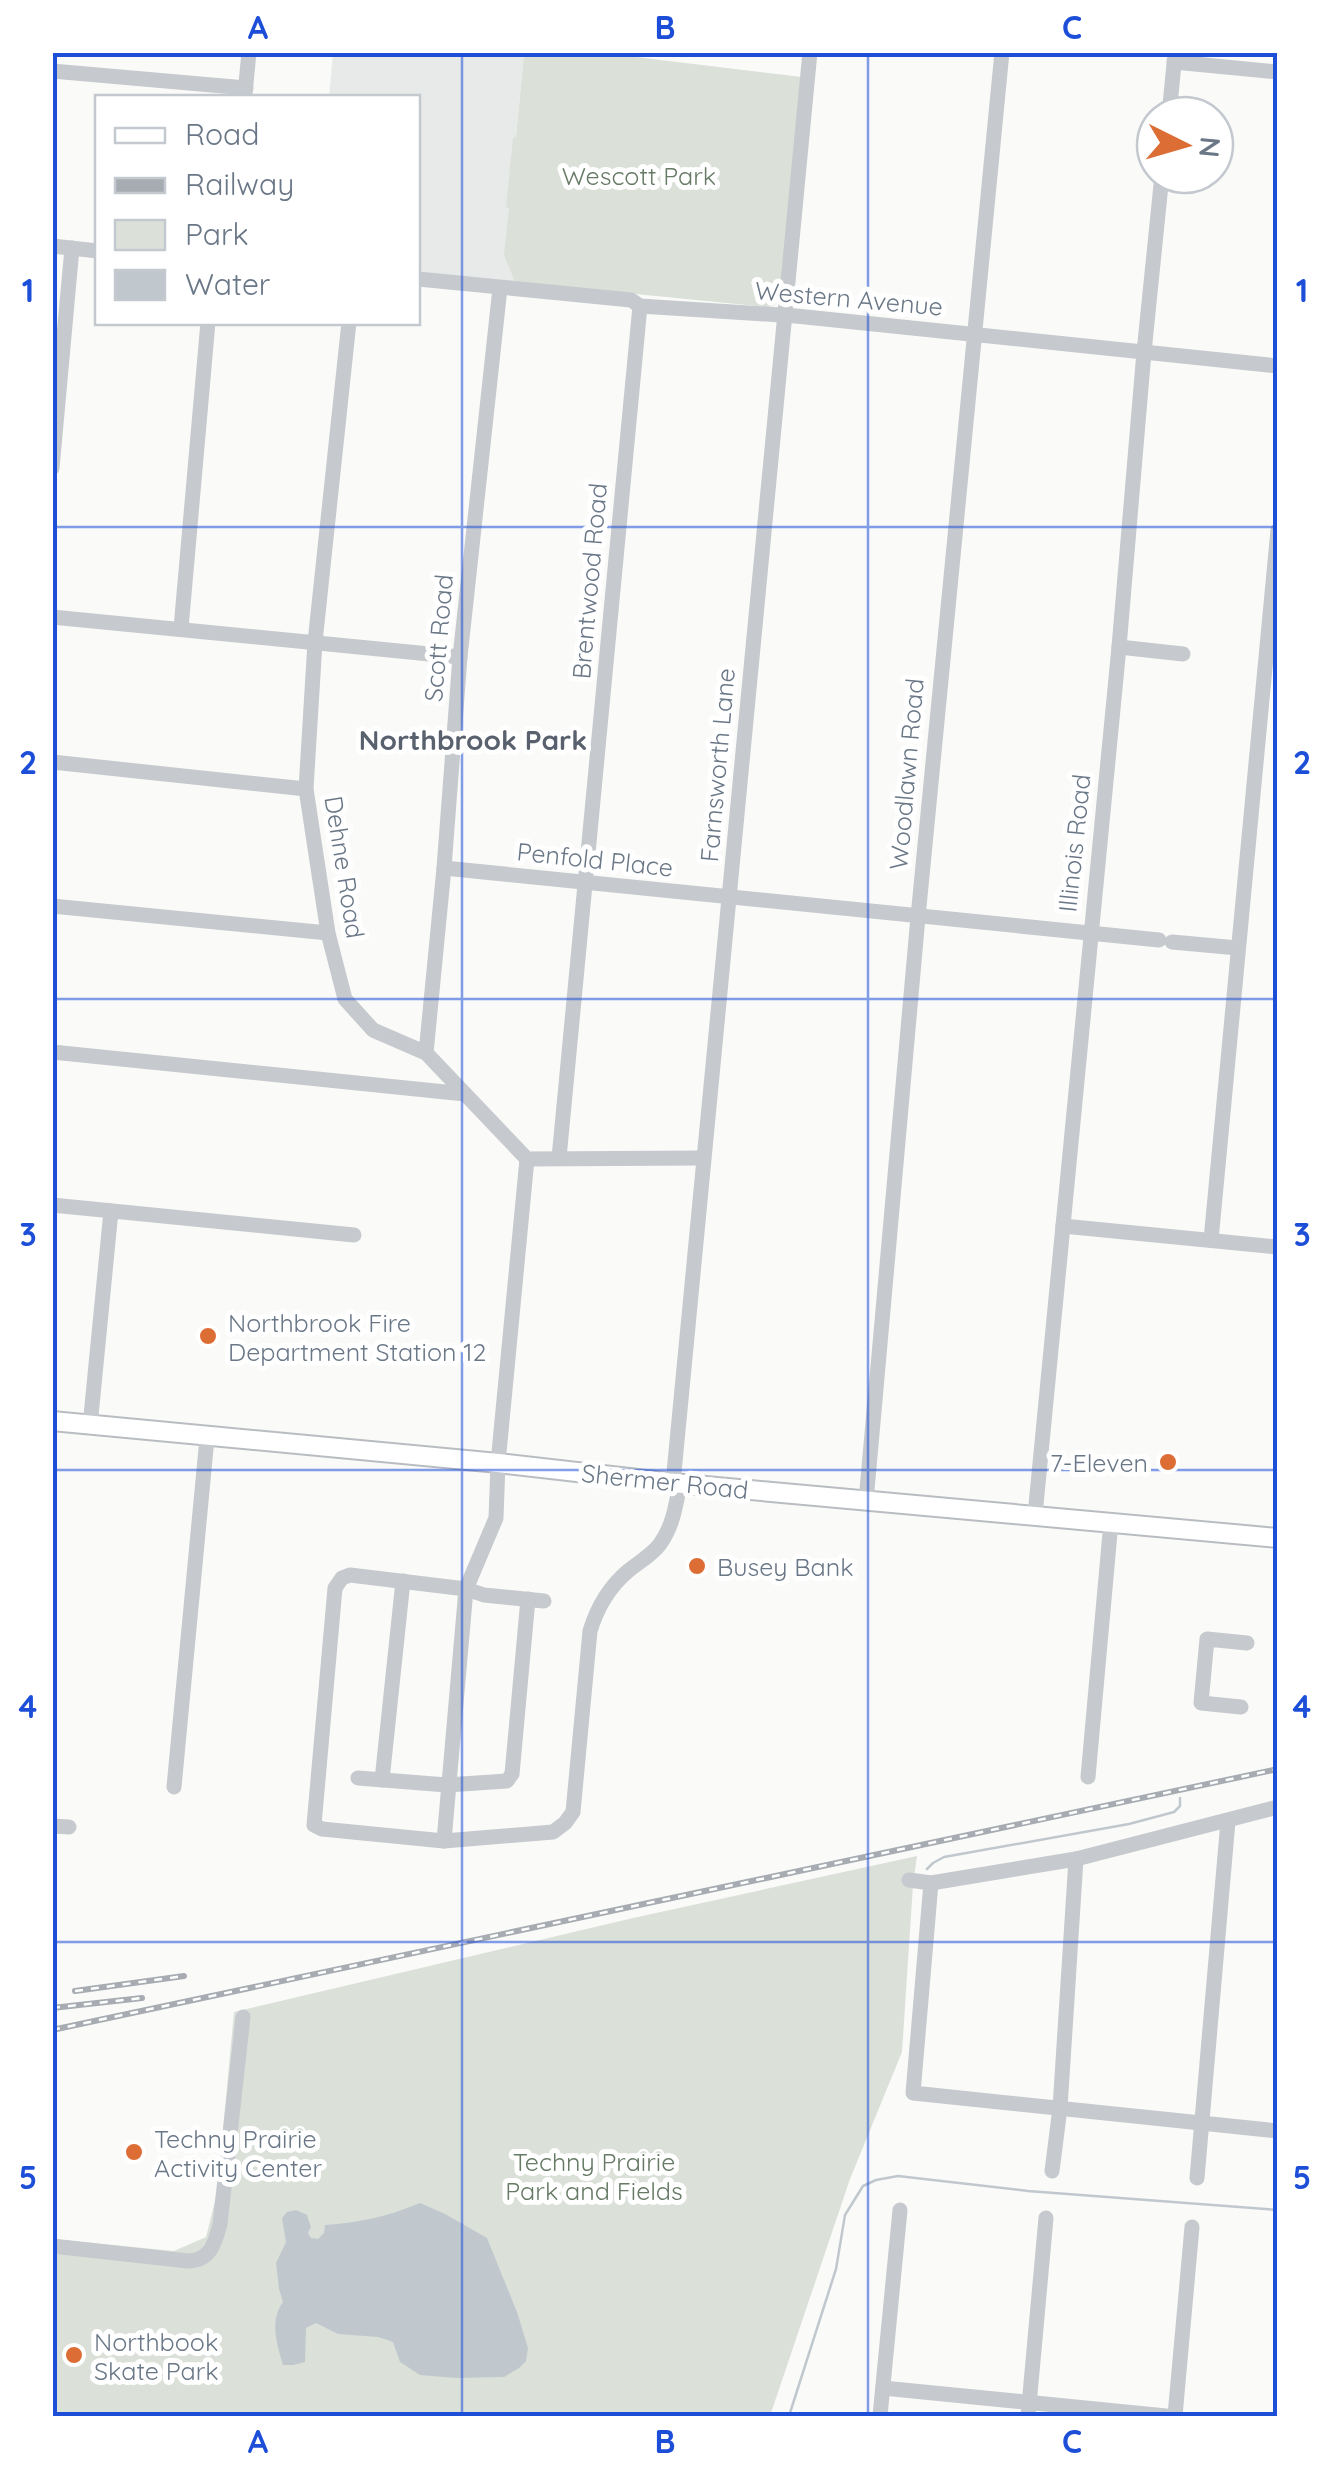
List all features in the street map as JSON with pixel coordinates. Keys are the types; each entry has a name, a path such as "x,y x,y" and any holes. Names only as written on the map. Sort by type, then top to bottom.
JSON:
{"main road":[{"name":"Shermer Road","path":"52,1421 1278,1538"}],"street":[{"path":"52,70 246,93 249,52"},
{"name":"Farnsworth Lane","path":"444,1841 553,1832 573,1812 590,1632 596,1612 626,1573 657,1548 671,1524 810,52"},
{"name":"Woodlawn Road","path":"866,1501 1002,52"},
{"path":"1171,95 1175,58 1278,72"},
{"name":"Illinois Road","path":"1035,1516 1160,195"},
{"path":"52,246 95,250"},
{"path":"52,468 72,248"},
{"name":"Western Avenue","path":"420,279 630,300 640,306 785,316 1278,366"},
{"name":"Scott Road","path":"426,1053 460,657 500,288"},
{"name":"Brentwood Road","path":"558,1158 640,306"},
{"path":"181,628 208,325"},
{"name":"Dehne Road","path":"350,325 315,642 306,788 328,933 345,999 374,1030 426,1053 527,1159"},
{"path":"1211,1240 1238,948 1272,660 1278,530"},
{"path":"52,617 460,657"},
{"path":"1119,647 1184,654"},
{"path":"52,762 306,788"},
{"name":"Penfold Place","path":"444,868 1238,948"},
{"path":"52,906 328,933"},
{"path":"52,1052 465,1094"},
{"path":"358,1778 447,1785 506,1781 512,1774 536,1600 466,1589 350,1575 342,1578 336,1588 314,1825 444,1841 447,1785 466,1589 496,1518 527,1159 703,1158"},
{"path":"52,1205 354,1235"},
{"path":"90,1426 111,1211"},
{"path":"1062,1226 1278,1247"},
{"path":"174,1787 208,1438"},
{"path":"1088,1777 1112,1522"},
{"path":"382,1780 402,1581"},
{"path":"1241,1707 1201,1703 1204,1671 1207,1640 1247,1643"},
{"path":"909,1880 932,1882 1076,1859 1278,1808"},
{"path":"1197,2178 1228,1820"},
{"path":"1052,2171 1060,2108 1076,1859"},
{"path":"932,1882 913,2093 1278,2130"},
{"path":"52,2246 188,2261 204,2258 210,2252 220,2224 243,2017"},
{"path":"880,2416 900,2210"},
{"path":"1029,2410 1046,2218"},
{"path":"1176,2416 1192,2227"},
{"path":"883,2388 1029,2410 1166,2416"}],"shaded area":[{"path":"333,53 524,53 516,136 515,282 420,272 420,95 329,95"}],"green space":[{"name":"Wescott Park","path":"524,53 603,53 802,77 780,295 774,306 515,282 504,255"},
{"name":"Techny Prairie Park and Fields","path":"917,1856 902,2052 850,2179 770,2416 53,2416 52,2239 174,2251 206,2237 217,2193 234,2012"}],"water":[{"path":"420,2203 487,2238 517,2312 528,2348 526,2361 504,2377 420,2375 400,2362 393,2342 338,2334 316,2323 306,2328 305,2362 283,2365 276,2333 276,2317 283,2302 276,2263 286,2242 282,2218 287,2212 296,2210 307,2215 311,2227 308,2233 318,2239 325,2225 374,2218"}],"waterway":[{"path":"815,1505 830,1506"},
{"path":"927,1869 944,1857 1129,1824 1174,1812 1180,1806 1180,1798"},
{"path":"789,2416 836,2269 845,2215 863,2186 876,2180 898,2176 1028,2191 1278,2210"}],"railway":[{"path":"52,2030 1278,1769"},
{"path":"75,1991 184,1976"},
{"path":"52,2008 142,1998"}],"place":[{"name":"Northbrook Fire Department Station 12","path":"208,1336"},
{"name":"7-Eleven","path":"1168,1462"},
{"name":"Busey Bank","path":"697,1566"},
{"name":"Techny Prairie Activity Center","path":"134,2152"},
{"name":"Northbook Skate Park","path":"74,2355"}],"district":[{"name":"Northbrook Park","path":"473,739"}]}
